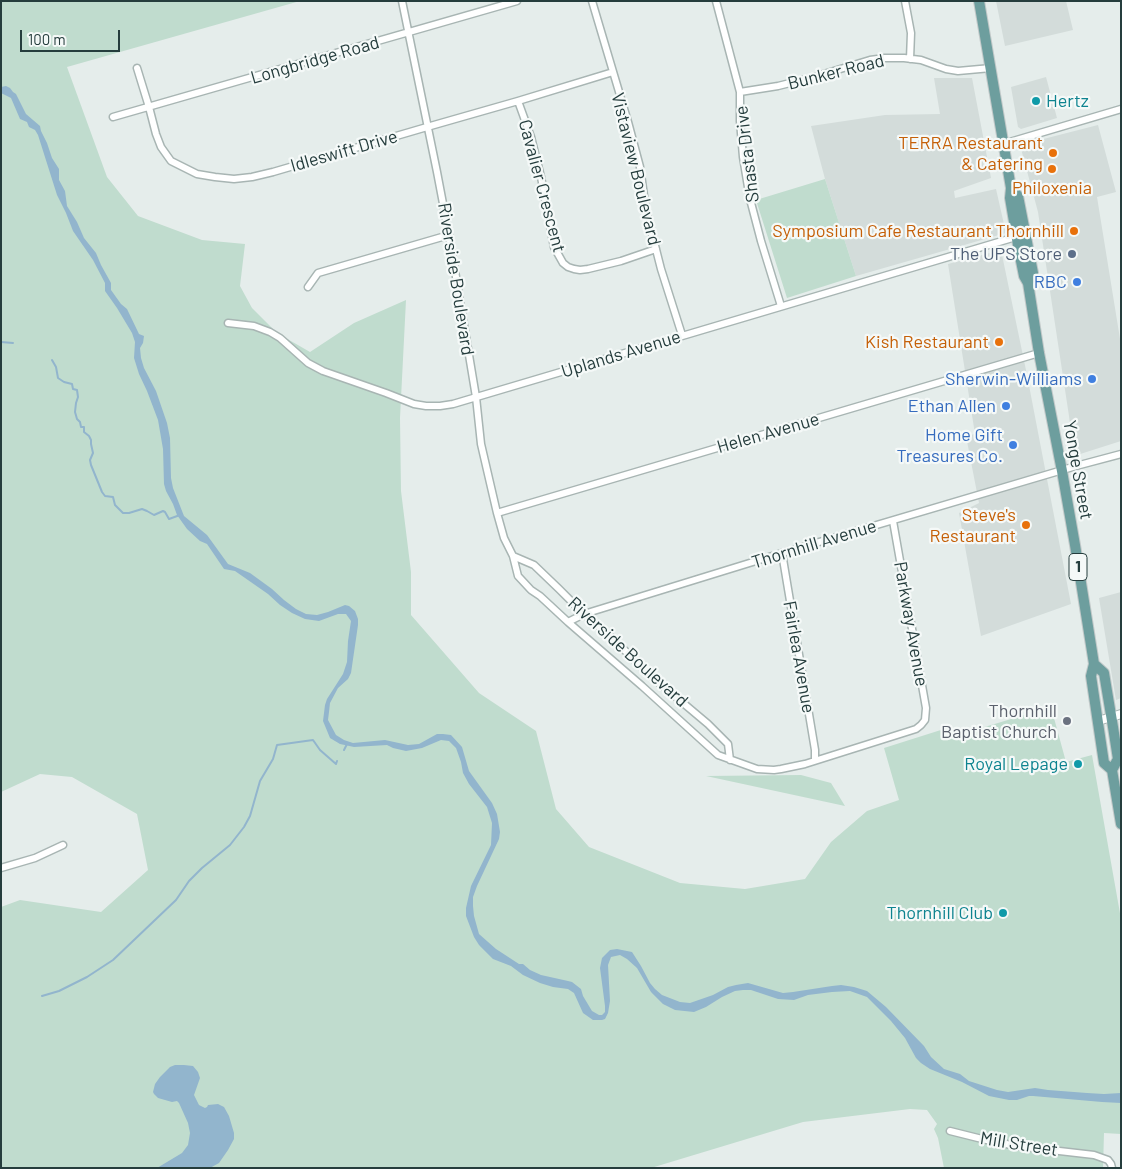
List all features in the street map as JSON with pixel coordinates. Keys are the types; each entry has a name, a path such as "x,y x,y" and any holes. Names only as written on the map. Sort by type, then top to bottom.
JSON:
{"main road":[{"name":"Yonge Street","path":"980,1 1003,144 1012,188 1018,196 1021,235 1033,274 1028,283 1094,664 1091,676 1104,763 1112,770"},
{"name":"Yonge Street","path":"1094,664 1104,673 1116,716 1118,759 1112,770 1121,824"}],"street":[{"name":"Riverside Boulevard","path":"402,1 438,172 476,397 481,444 504,538 513,556 518,576 531,590 718,755 730,760 757,769 774,770 798,766 904,733 921,725"},
{"name":"Longbridge Road","path":"113,117 517,1"},
{"name":"Vistaview Boulevard","path":"592,1 640,168 646,210 661,269 682,336"},
{"name":"Shasta Drive","path":"716,1 740,92 743,157 748,185 758,231 781,306"},
{"path":"905,1 911,33 910,59"},
{"name":"Bunker Road","path":"740,92 778,86 878,58 921,60 946,69 958,71 991,68"},
{"name":"Idleswift Drive","path":"137,68 156,134 161,147 172,162 196,174 234,179 273,172 427,126 518,102 613,72"},
{"name":"Cavalier Crescent","path":"518,102 531,136 541,176 554,247 559,258 568,267 580,270 621,261 656,249"},
{"path":"1003,144 1121,108"},
{"path":"308,286 318,273 449,235"},
{"name":"Uplands Avenue","path":"228,323 254,326 270,332 301,355 308,363 323,371 386,392 414,404 440,406 476,397 1021,235"},
{"name":"Helen Avenue","path":"497,513 1039,353"},
{"name":"Thornhill Avenue","path":"568,622 584,614 782,553 1121,454"},
{"name":"Parkway Avenue","path":"893,520 926,708 926,716 921,725"},
{"name":"Fairlea Avenue","path":"782,553 816,760"},
{"name":"Riverside Boulevard","path":"513,556 534,565 584,614 665,688 708,724 728,744 730,760"},
{"path":"1098,721 1116,716"},
{"path":"1,868 35,858 63,845"},
{"name":"Mill Street","path":"950,1131 1016,1146 1094,1155 1108,1160 1112,1168"}],"shaded area":[{"path":"996,1 1066,1 1073,30 1005,46"},
{"path":"1046,77 1057,118 1021,129 1018,127 1011,87"},
{"path":"934,78 972,78 991,178 954,191 955,198 996,189 1006,233 856,276 825,179 811,126 885,115 940,114"},
{"path":"1098,125 1116,192 1097,197 1121,345 1121,441 1074,456 1038,212 1020,145"},
{"path":"1001,250 1071,604 981,636 959,513 979,503 966,436 975,434 948,264"},
{"path":"1121,592 1121,698 1116,700 1099,598"}],"green space":[{"path":"1,1 300,1 67,67 107,177 138,216 202,240 245,244 240,286 252,308 277,333 310,352 354,323 406,300 400,418 401,491 411,572 411,615 479,693 536,731 556,809 589,847 680,883 745,889 805,879 831,842 867,811 899,800 884,748 944,729 948,738 1051,707 1066,762 1092,755 1121,919 1121,1134 1104,1133 1103,1168 944,1168 938,1138 934,1129 937,1124 927,1110 910,1109 803,1122 651,1168 1,1168 1,907 20,900 101,912 148,870 137,814 72,777 40,774 1,792"},
{"path":"825,179 856,276 787,298 756,200"},
{"path":"801,775 831,783 845,806 706,776"}],"water":[{"path":"6,86 16,94 26,114 40,126 52,158 59,169 59,180 65,191 67,206 84,238 96,253 111,283 111,290 127,309 139,334 144,336 140,348 141,358 156,391 167,423 170,438 171,478 184,516 207,535 228,564 250,573 296,609 306,614 317,615 345,605 355,611 358,625 351,673 348,679 338,688 330,703 328,720 336,735 353,743 385,740 408,745 419,744 437,734 443,734 451,735 462,747 469,771 492,803 497,814 500,832 499,839 473,897 474,916 479,934 496,949 530,970 541,975 572,982 581,989 592,1011 599,1015 605,1012 600,968 602,958 610,950 617,949 632,952 655,989 662,995 680,1002 690,1003 713,995 728,987 748,983 783,993 841,985 854,987 867,991 886,1007 944,1069 960,1074 969,1081 1008,1092 1035,1088 1104,1094 1121,1093 1121,1103 1033,1096 1009,1100 989,1096 921,1063 916,1058 905,1038 891,1021 867,997 850,991 808,995 794,1000 778,999 751,990 743,990 735,991 694,1012 675,1010 663,1004 651,992 637,968 620,955 611,957 608,965 610,1001 608,1013 605,1019 593,1020 583,1013 574,993 568,989 540,983 523,975 511,966 493,959 479,945 466,916 471,886 491,845 492,823 487,807 463,773 456,748 449,741 441,740 422,748 406,751 387,745 354,747 340,744 330,738 323,721 325,705 343,674 347,662 351,621 346,614 338,614 319,621 305,619 292,613 235,571 224,569 207,544 200,541 187,529 177,515 164,484 163,449 158,420 134,358 135,342 132,333 105,291 105,283 93,260 73,231 57,195 38,135 35,130 29,127 27,122 20,119 11,98 1,93 1,87"},
{"path":"175,1065 193,1066 198,1072 200,1078 194,1095 199,1105 205,1108 208,1105 218,1104 224,1107 229,1116 234,1139 219,1163 210,1168 157,1168 182,1153 188,1145 190,1133 188,1123 179,1103 158,1098 153,1092 155,1084 160,1077 170,1067"}],"waterway":[{"path":"1,342 13,343"},
{"path":"52,360 56,367 58,378 72,384 73,389 77,390 78,397 75,412 81,427 84,427 84,432 91,440 93,453 90,460 91,465 105,496 113,497 115,505 123,513 142,509 154,515 163,511 169,519 180,515"},
{"path":"42,996 59,991 87,977 113,960 176,900 189,881 202,868 230,845 250,816 260,781 273,759 277,745 313,740 320,750 336,764 337,761"},
{"path":"344,750 347,744"}],"place":[{"name":"Hertz","path":"1036,101"},
{"name":"TERRA Restaurant & Catering","path":"1053,153"},
{"name":"Philoxenia","path":"1052,169"},
{"name":"Symposium Cafe Restaurant Thornhill","path":"1074,231"},
{"name":"The UPS Store","path":"1072,254"},
{"name":"RBC","path":"1077,282"},
{"name":"Kish Restaurant","path":"999,342"},
{"name":"Sherwin-Williams","path":"1092,379"},
{"name":"Ethan Allen","path":"1006,406"},
{"name":"Home Gift Treasures Co.","path":"1013,445"},
{"name":"Steve's Restaurant","path":"1026,525"},
{"name":"Thornhill Baptist Church","path":"1067,721"},
{"name":"Royal Lepage","path":"1078,764"},
{"name":"Thornhill Club","path":"1003,913"}]}
